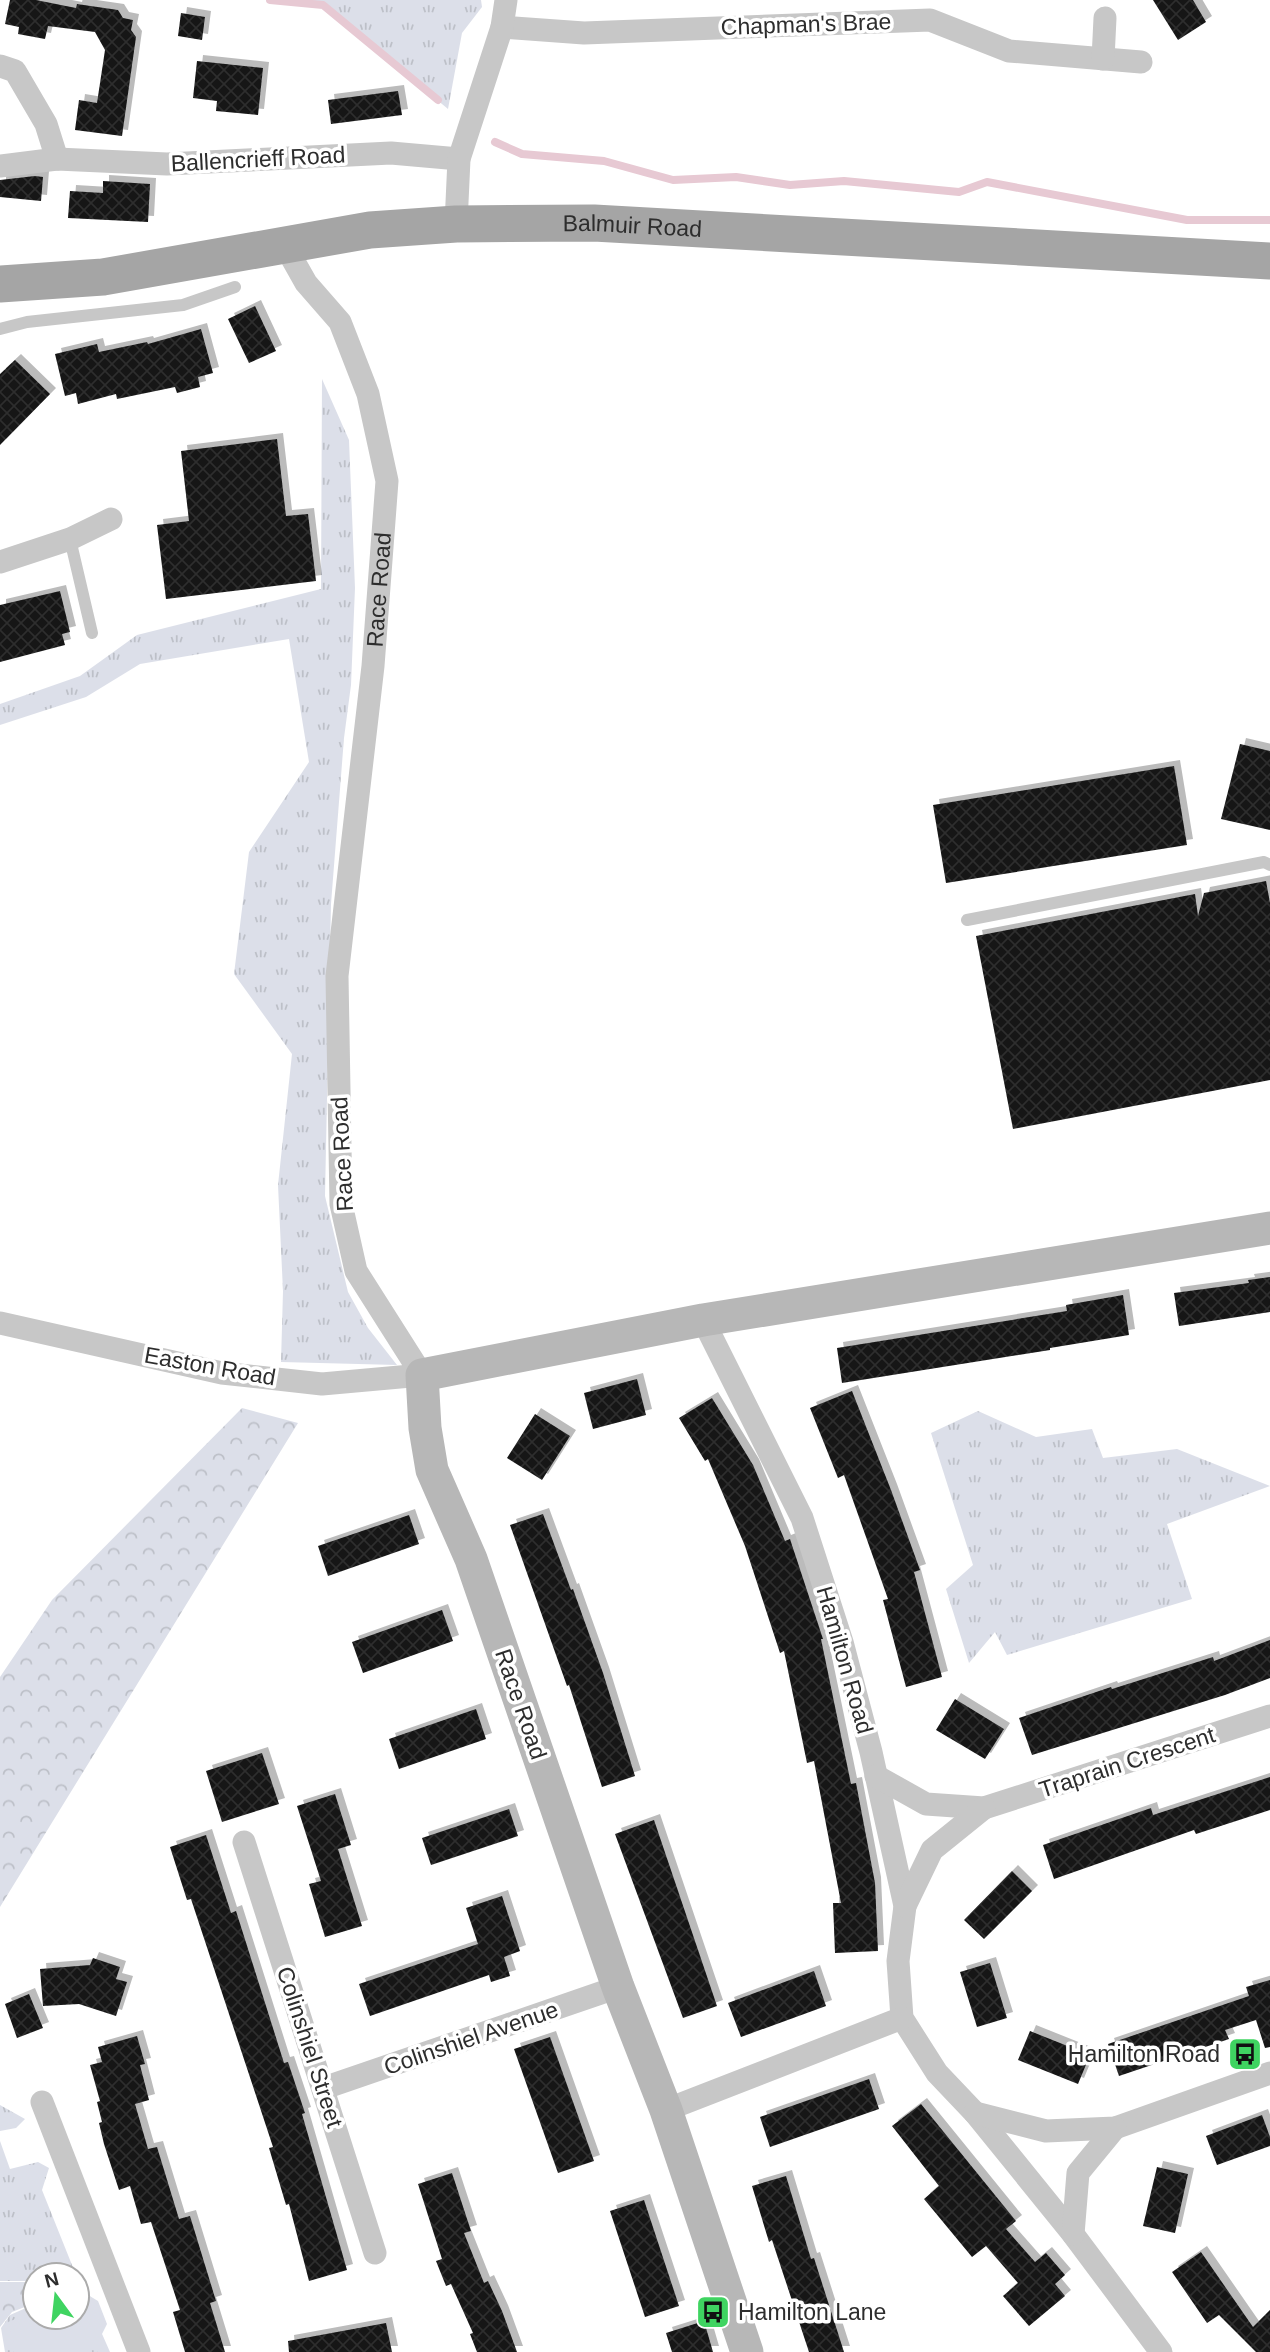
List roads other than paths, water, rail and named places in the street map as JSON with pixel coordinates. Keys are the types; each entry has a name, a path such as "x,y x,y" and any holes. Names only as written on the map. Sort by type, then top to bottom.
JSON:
{"main road":[{"name":"Balmuir Road","path":"0,284 103,277 369,230 456,224 594,223 1270,261"}],"street":[{"path":"456,224 459,159 502,27 506,0"},
{"path":"1103,59 1105,18"},
{"name":"Chapman's Brae","path":"502,27 584,33 930,19 1009,51 1141,62"},
{"path":"0,66 15,72 46,124 57,159"},
{"name":"Ballencrieff Road","path":"0,166 57,159 167,164 391,152 459,159"},
{"name":"Race Road","path":"284,244 306,283 340,322 368,394 387,481 373,666 337,976 341,1204 356,1271 422,1375 425,1428 432,1471 471,1559 618,1987 666,2110 747,2352"},
{"path":"0,562 70,539 111,519"},
{"path":"422,1375 703,1320 1270,1228"},
{"name":"Hamilton Road","path":"703,1320 802,1518 842,1642 905,1906 898,1961 902,2018 937,2073 975,2113 1073,2234 1161,2352"},
{"name":"Easton Road","path":"0,1323 222,1373 322,1384 422,1375"},
{"name":"Traprain Crescent","path":"905,1906 933,1850 984,1808 1270,1716"},
{"name":"Traprain Crescent","path":"876,1776 926,1804 984,1808"},
{"name":"Colinshiel Street","path":"244,1842 375,2253"},
{"name":"Colinshiel Avenue","path":"324,2088 618,1987"},
{"path":"666,2110 902,2018"},
{"path":"975,2113 1046,2132 1115,2128 1270,2073"},
{"path":"42,2102 139,2352"},
{"path":"1073,2234 1078,2173 1115,2128"}],"lane":[{"path":"0,329 27,323 183,305 235,288"},
{"path":"70,539 92,633"},
{"path":"967,920 1264,862 1270,865"}],"waterway":[{"path":"270,0 323,5 438,100"},
{"path":"495,142 522,154 604,161 673,180 736,177 790,185 844,181 959,192 987,182 1187,220 1270,220"}],"place":[{"name":"Hamilton Road","path":"1245,2054"},
{"name":"Hamilton Lane","path":"713,2312"}]}
